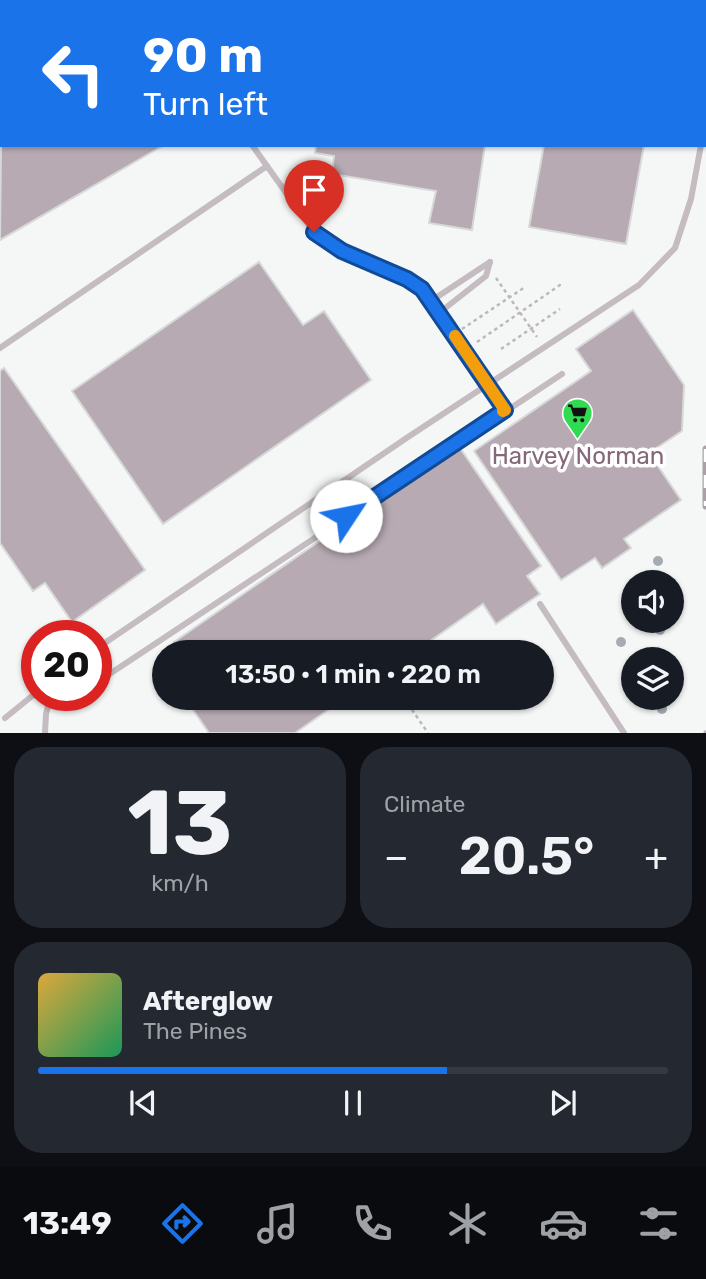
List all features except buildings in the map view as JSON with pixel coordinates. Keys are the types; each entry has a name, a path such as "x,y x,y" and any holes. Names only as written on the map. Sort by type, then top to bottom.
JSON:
{"lane":[{"path":"253,147 314,232 342,251 407,279 422,289 505,410"},
{"path":"112,638 408,437 639,285 675,248 691,199 701,147"},
{"path":"0,348 267,166"},
{"path":"431,301 490,262 486,276 439,313"},
{"path":"112,672 562,374"},
{"path":"540,604 624,733"},
{"path":"5,718 21,705"},
{"path":"45,733 47,711"}],"path":[{"path":"494,276 537,337"},
{"path":"477,342 563,283"},
{"path":"462,329 525,287"},
{"path":"501,349 560,309"},
{"path":"412,710 428,733"}],"railway":[{"path":"706,449 706,506"}],"slow traffic":[{"path":"455,336 505,410 503,411"}],"place":[{"name":"Harvey Norman","path":"578,441"}],"route":[{"path":"314,232 342,251 407,279 422,289 505,410 346,516"}]}
